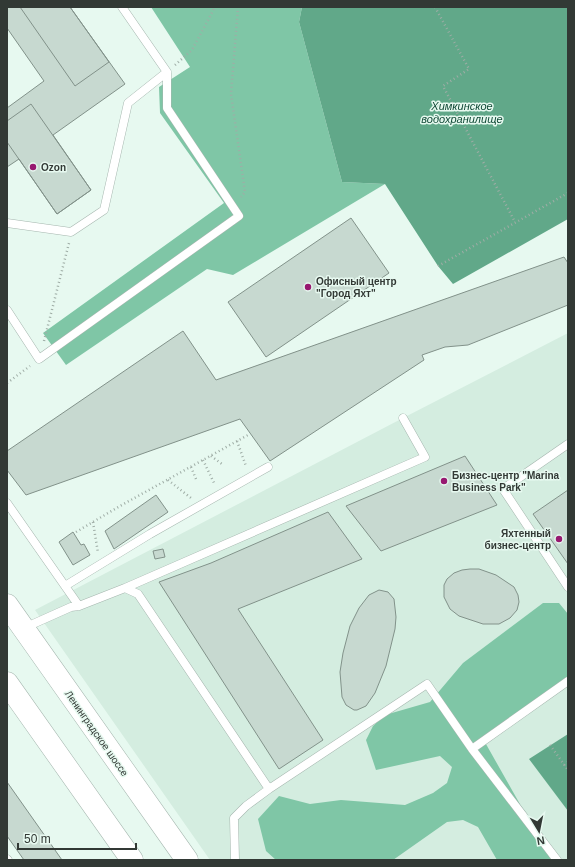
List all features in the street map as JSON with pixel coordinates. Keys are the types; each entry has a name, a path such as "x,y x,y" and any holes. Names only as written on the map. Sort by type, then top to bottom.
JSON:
{"main road":[{"name":"Ленинградское шоссе","path":"7,605 187,860"},
{"path":"7,683 132,860"}],"lane":[{"path":"7,310 39,359 239,216 167,108 167,72 122,7"},
{"path":"7,223 71,232 104,210 128,103 167,72"},
{"path":"23,628 71,607 79,606 125,588 425,457 403,418"},
{"path":"568,444 503,489 568,587"},
{"path":"65,586 150,534 268,467"},
{"path":"7,503 79,606"},
{"path":"125,588 138,594 269,789"},
{"path":"472,749 568,681"},
{"path":"235,860 234,818 246,806 269,789 427,684 472,749 557,860"}],"path":[{"path":"167,72 192,50 215,7"},
{"path":"232,206 245,192 231,94 238,7"},
{"path":"435,7 469,69 443,86 515,222"},
{"path":"438,266 568,193"},
{"path":"7,383 39,359 71,232"},
{"path":"76,532 248,435"},
{"path":"237,441 249,471"},
{"path":"211,456 222,464"},
{"path":"203,460 217,490"},
{"path":"191,467 196,479"},
{"path":"168,480 196,502"},
{"path":"93,522 98,554"},
{"path":"550,746 568,770"},
{"path":"564,765 568,762"}],"shaded area":[{"path":"151,7 302,7 299,22 342,182 385,184 233,275 207,269 66,365 43,333 224,203 160,113 159,87 190,67"},
{"path":"568,333 568,734 530,759 568,811 568,860 210,860 35,610"},
{"path":"543,603 559,603 568,614 568,681 482,737 521,806 561,860 497,860 478,827 463,820 447,822 393,860 276,860 266,851 258,819 279,796 310,804 341,800 405,805 433,793 447,783 452,767 440,756 376,770 366,740 373,726 385,715 430,702 463,663"}],"water":[{"name":"Химкинское водохранилище","path":"302,7 568,7 568,219 453,284 438,266 385,184 342,182 299,22"},
{"path":"568,734 568,811 529,759"}],"building":[{"path":"7,7 70,7 125,84 53,135 91,190 57,214 19,159 7,167 7,108 44,81 7,28"},
{"path":"20,7 70,7 109,62 75,86"},
{"path":"31,104 91,190 57,214 7,142 7,121"},
{"name":"Офисный центр \"Город Яхт\"","path":"351,218 389,273 266,357 228,302"},
{"path":"564,257 568,263 568,305 468,345 445,347 422,355 424,360 270,461 240,419 26,495 7,470 7,451 183,331 216,380"},
{"name":"Бизнес-центр \"Marina Business Park\"","path":"465,456 497,505 381,551 346,506"},
{"name":"Яхтенный бизнес-центр","path":"568,490 568,564 533,514"},
{"path":"156,495 168,512 114,549 105,531"},
{"path":"328,512 362,559 238,609 323,740 279,769 159,582 211,563"},
{"path":"73,532 81,545 84,544 90,555 73,565 59,542"},
{"path":"163,549 165,557 155,559 153,551"},
{"path":"470,569 479,569 496,575 514,587 518,595 519,602 517,610 510,618 499,624 483,624 459,616 450,609 444,597 444,585 447,579 454,573"},
{"path":"379,590 388,592 394,599 396,617 395,629 386,666 375,693 366,706 354,710 346,705 342,697 340,672 343,653 350,626 359,608 369,595"},
{"path":"7,782 62,860 24,860 7,836"}],"place":[{"name":"Ozon","path":"33,167"},
{"name":"Офисный центр \"Город Яхт\"","path":"308,287"},
{"name":"Бизнес-центр \"Marina Business Park\"","path":"444,481"},
{"name":"Яхтенный бизнес-центр","path":"559,539"}]}
